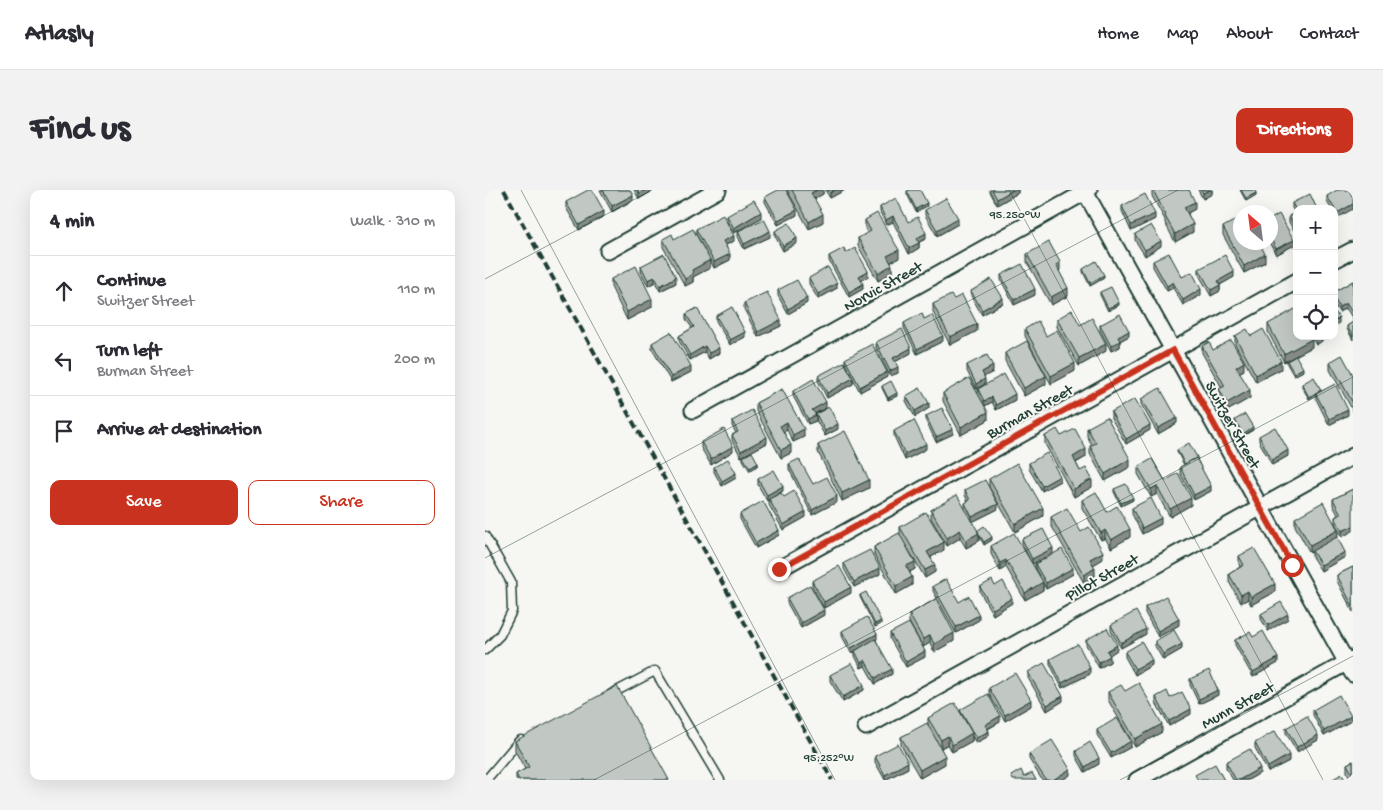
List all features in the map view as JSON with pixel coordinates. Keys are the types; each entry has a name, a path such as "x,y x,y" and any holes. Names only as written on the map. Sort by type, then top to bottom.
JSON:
{"street":[{"path":"608,251 719,190"},
{"name":"Switzer Street","path":"1086,191 1260,507 1351,665"},
{"name":"Norvic Street","path":"693,410 1086,191"},
{"path":"1338,258 1353,250"},
{"name":"Burman Street","path":"779,569 1293,283"},
{"name":"Pillot Street","path":"866,726 1353,456"},
{"name":"Munn Street","path":"1137,780 1351,665"}],"lane":[{"path":"485,536 511,582 512,611 500,635 485,650"},
{"path":"604,698 655,671 720,780"},
{"path":"487,780 519,741 527,737"}],"building":[{"path":"588,190 592,190 604,211 579,225 566,202"},
{"path":"603,190 630,190 633,195 612,206"},
{"path":"637,190 645,190 639,194"},
{"path":"778,190 786,190 797,210 778,220 765,197"},
{"path":"792,190 817,190 811,193 823,214 809,222"},
{"path":"920,190 927,203 916,209 907,191"},
{"path":"992,190 1013,190 997,199"},
{"path":"1153,190 1189,190 1195,202 1184,207 1193,224 1175,234"},
{"path":"1241,190 1255,190 1256,193 1246,198"},
{"path":"1337,190 1349,190 1353,198 1353,204 1338,212 1338,205 1332,205 1327,196"},
{"path":"1145,194 1155,214 1131,225 1122,206"},
{"path":"1310,194 1315,205 1293,205 1292,203"},
{"path":"896,198 908,222 918,217 926,233 917,238 919,243 909,248 893,216 886,220 880,207"},
{"path":"946,198 958,218 937,230 925,210"},
{"path":"754,200 761,212 734,228 727,216"},
{"path":"877,213 899,250 887,256 892,265 878,273 858,238 871,231 865,220"},
{"path":"1293,214 1293,224 1289,216"},
{"path":"723,215 734,236 723,241 730,254 714,262 696,229"},
{"path":"1278,215 1293,240 1278,248"},
{"path":"764,219 770,231 744,244 738,231"},
{"path":"1233,221 1233,246 1223,227"},
{"path":"789,223 797,238 783,246 775,231"},
{"path":"1151,225 1161,241 1145,250 1135,234"},
{"path":"693,229 710,260 692,270 693,274 685,279 663,239 672,234 674,239"},
{"path":"1049,242 1060,262 1056,265 1068,288 1051,297 1027,254"},
{"path":"844,248 846,253 855,248 868,271 859,276 863,284 849,292 829,256"},
{"path":"1235,250 1263,250 1265,254 1244,266"},
{"path":"1169,253 1182,277 1192,272 1201,289 1183,300 1173,282 1167,286 1153,261"},
{"path":"664,254 676,277 660,286 655,277 648,280 641,266"},
{"path":"1225,255 1234,272 1218,281 1220,285 1211,290 1199,269"},
{"path":"1096,261 1104,275 1090,283 1083,269"},
{"path":"1022,264 1035,289 1014,300 1001,275"},
{"path":"636,266 652,299 627,312 611,279"},
{"path":"828,267 837,283 818,294 809,278"},
{"path":"991,279 1003,298 982,310 971,291"},
{"path":"797,280 807,298 788,309 778,290"},
{"path":"1353,281 1353,314 1346,303 1339,307 1338,290"},
{"path":"1111,287 1119,303 1108,308 1100,292"},
{"path":"767,292 781,320 758,332 744,303"},
{"path":"951,295 954,299 962,295 977,324 950,337 933,304"},
{"path":"732,307 745,332 730,340 716,316"},
{"path":"697,308 719,348 709,353 705,346 690,355 679,336 694,327 686,314"},
{"path":"1072,310 1080,325 1092,318 1106,344 1079,358 1057,319"},
{"path":"1293,310 1293,340 1310,340 1284,354 1268,324"},
{"path":"922,313 924,319 932,315 943,336 917,349 904,323"},
{"path":"1120,314 1129,331 1118,337 1120,341 1111,346 1100,325"},
{"path":"1038,321 1046,336 1057,330 1075,363 1051,376 1025,329"},
{"path":"1353,322 1353,337 1347,326"},
{"path":"902,329 911,348 893,358 898,367 890,371 876,342"},
{"path":"1247,329 1251,336 1263,329 1281,361 1256,375 1235,336"},
{"path":"671,332 691,366 671,377 652,343"},
{"path":"1231,340 1244,362 1236,367 1250,390 1227,403 1219,389 1225,386 1202,346 1209,342 1213,350"},
{"path":"1027,341 1046,376 1024,388 1005,353"},
{"path":"872,344 887,372 860,387 845,359"},
{"path":"987,355 993,366 982,372 985,379 976,384 967,365"},
{"path":"1342,355 1353,375 1353,403 1330,362"},
{"path":"1296,356 1303,368 1294,373 1287,361"},
{"path":"844,362 853,378 827,393 818,376"},
{"path":"1004,374 1015,394 996,405 992,397 984,401 978,389"},
{"path":"1314,377 1321,390 1309,397 1302,384"},
{"path":"969,378 988,412 961,427 943,393"},
{"path":"813,379 826,402 812,410 816,415 808,419 793,391"},
{"path":"891,381 897,393 888,398 882,386"},
{"path":"1335,384 1348,410 1329,419 1316,394"},
{"path":"920,388 929,403 915,411 906,396"},
{"path":"1160,388 1177,418 1158,428 1141,399"},
{"path":"782,389 804,429 793,435 787,422 780,426 791,445 781,450 756,403"},
{"path":"1135,399 1150,425 1126,439 1111,412"},
{"path":"829,407 838,424 825,431 816,414"},
{"path":"942,408 953,429 936,437 926,416"},
{"path":"752,410 767,437 741,451 732,435 738,432 732,421"},
{"path":"1245,414 1253,427 1243,434 1235,420"},
{"path":"1107,417 1130,459 1105,474 1090,446 1096,443 1087,428"},
{"path":"914,420 926,444 905,454 894,431"},
{"path":"1275,427 1288,450 1272,460 1259,436"},
{"path":"724,429 733,446 711,459 701,442"},
{"path":"1057,429 1061,436 1075,429 1086,449 1073,457 1080,471 1086,468 1092,479 1074,489 1045,436"},
{"path":"845,431 869,480 842,493 818,445"},
{"path":"1189,443 1198,459 1196,458 1185,464 1177,450"},
{"path":"752,452 758,463 750,468 743,457"},
{"path":"1047,453 1060,476 1042,486 1029,463"},
{"path":"1196,458 1211,486 1194,495 1180,467"},
{"path":"728,459 736,473 722,481 714,467"},
{"path":"799,459 813,484 827,477 837,496 812,510 789,464"},
{"path":"1152,459 1165,481 1178,473 1191,498 1170,509 1157,486 1151,489 1138,467"},
{"path":"1017,463 1043,508 1015,524 989,479"},
{"path":"774,470 783,486 767,495 758,479"},
{"path":"985,480 998,504 972,517 965,503 970,500 965,490"},
{"path":"1126,484 1133,498 1121,503 1114,489"},
{"path":"1353,489 1353,526 1342,531 1335,517 1341,514 1333,499"},
{"path":"794,491 806,512 783,525 769,499 781,493 784,497"},
{"path":"1096,492 1107,512 1117,506 1130,529 1111,540 1105,530 1101,533 1082,500"},
{"path":"957,495 979,533 966,540 960,530 947,538 931,510"},
{"path":"1151,498 1161,518 1142,528 1132,508"},
{"path":"763,501 779,530 756,543 740,514"},
{"path":"1323,502 1338,530 1310,545 1295,518"},
{"path":"1067,508 1081,532 1089,527 1103,552 1090,559 1095,568 1084,575 1051,517"},
{"path":"926,512 944,542 927,552 935,565 925,570 900,527"},
{"path":"984,526 992,537 984,542 977,531"},
{"path":"1043,529 1053,548 1032,559 1022,539"},
{"path":"899,533 915,562 906,566 912,577 896,586 874,547"},
{"path":"1014,533 1043,582 1025,593 1006,560 1000,563 991,546"},
{"path":"1337,537 1345,552 1321,565 1312,551"},
{"path":"1254,548 1275,584 1251,597 1248,591 1241,595 1229,574 1244,565 1239,556"},
{"path":"1062,549 1073,568 1046,583 1035,564"},
{"path":"870,550 880,568 854,582 844,563"},
{"path":"839,566 851,587 824,602 812,581"},
{"path":"1353,567 1353,607 1337,575"},
{"path":"946,579 959,602 969,596 979,615 956,627 933,586"},
{"path":"992,580 995,586 1003,581 1012,598 993,609 980,587"},
{"path":"810,585 824,610 801,623 787,598"},
{"path":"866,592 881,621 875,624 860,595"},
{"path":"1166,596 1179,619 1158,631 1145,607"},
{"path":"936,599 954,633 934,644 930,635 923,639 909,614"},
{"path":"1281,602 1288,614 1268,625 1261,614"},
{"path":"1136,611 1146,629 1121,643 1111,625"},
{"path":"867,617 877,634 851,648 842,631"},
{"path":"909,623 925,651 906,662 890,633"},
{"path":"1107,628 1117,645 1107,651 1110,656 1099,662 1086,640"},
{"path":"1174,630 1182,644 1163,654 1155,641"},
{"path":"1263,631 1278,658 1253,672 1235,640 1250,632 1253,637"},
{"path":"875,639 892,669 875,678 865,660 861,663 855,651"},
{"path":"1142,642 1152,660 1135,669 1125,652"},
{"path":"1078,644 1090,668 1062,683 1050,659"},
{"path":"852,663 864,685 843,697 830,675"},
{"path":"1044,663 1063,696 1047,705 1028,672"},
{"path":"1209,670 1218,690 1199,699 1190,679"},
{"path":"1015,673 1031,700 1005,715 989,688"},
{"path":"1139,683 1162,724 1135,739 1108,692 1121,685 1125,691"},
{"path":"617,686 669,780 519,780 516,774 529,767 515,741"},
{"path":"1167,691 1170,698 1182,692 1191,709 1169,721 1156,697"},
{"path":"988,694 1000,716 985,725 989,731 976,738 960,710"},
{"path":"1339,695 1351,716 1324,731 1313,710"},
{"path":"955,703 972,733 952,745 948,736 941,740 928,718"},
{"path":"1307,716 1318,735 1297,747 1286,728"},
{"path":"1117,718 1131,741 1111,753 1097,730"},
{"path":"927,723 945,756 920,770 901,737"},
{"path":"1275,731 1289,755 1268,767 1255,743"},
{"path":"1052,740 1070,769 1053,780 1046,780 1029,754"},
{"path":"1090,742 1099,758 1085,767 1076,751"},
{"path":"898,744 908,762 885,775 875,756"},
{"path":"1250,749 1260,768 1236,780 1226,762"},
{"path":"1353,761 1353,775 1347,764"},
{"path":"1215,764 1224,780 1198,780 1195,775"},
{"path":"1021,770 1024,777 1032,773 1036,780 1013,780 1011,776"},
{"path":"1342,774 1345,780 1331,780"}],"railway":[{"path":"504,190 832,780"}],"route":[{"path":"779,569 1173,350 1292,565"}]}
